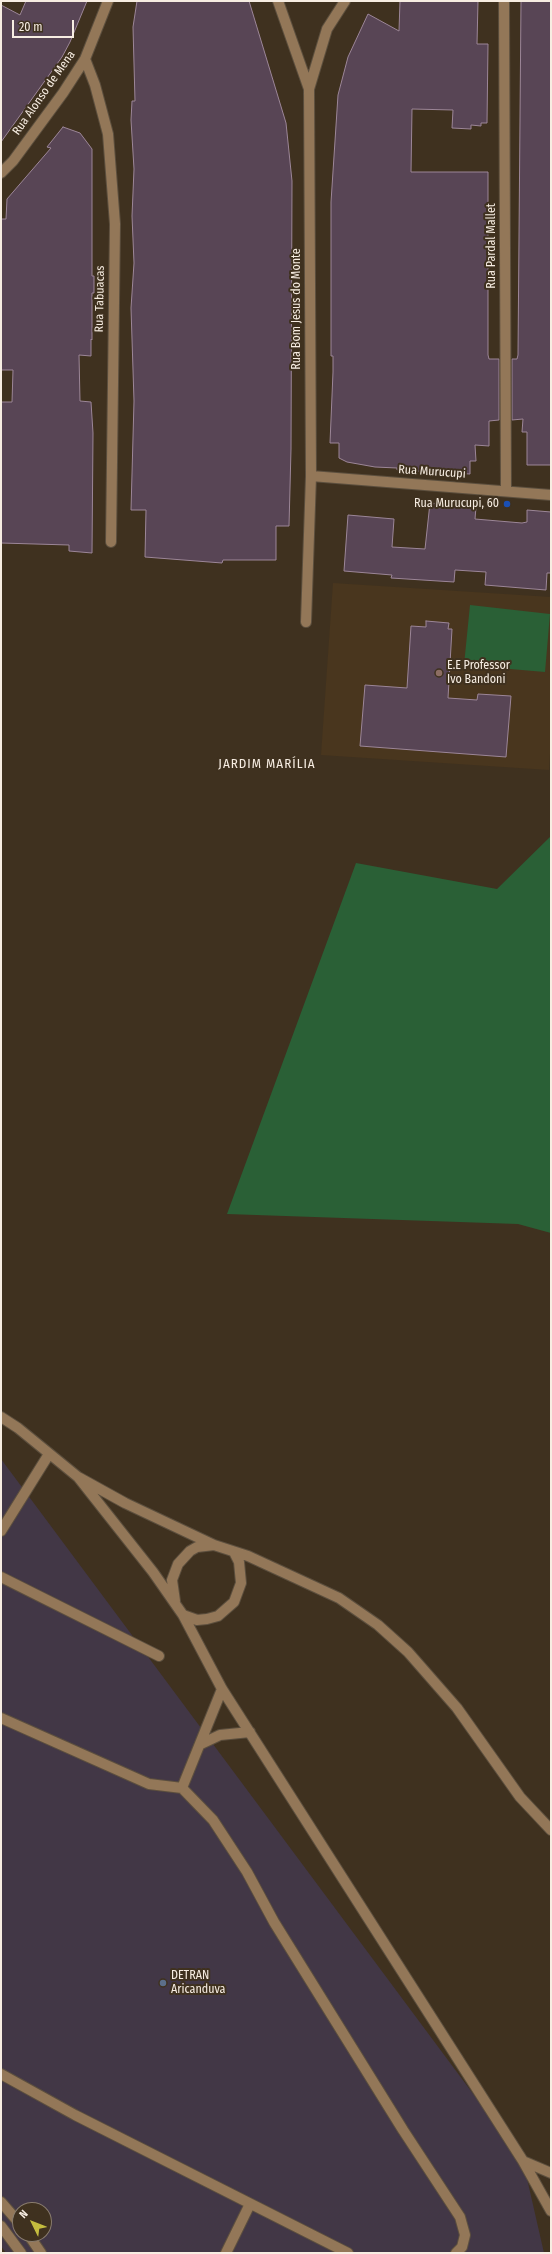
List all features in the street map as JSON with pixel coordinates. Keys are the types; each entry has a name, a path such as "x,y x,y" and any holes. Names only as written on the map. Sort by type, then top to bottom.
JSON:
{"street":[{"name":"Rua Alonso de Mena","path":"1,172 13,161 63,93 85,59 108,1"},
{"name":"Rua Bom Jesus do Monte","path":"278,1 309,89 311,476 306,622"},
{"path":"309,89 326,29 345,1"},
{"name":"Rua Pardal Mallet","path":"504,1 506,491"},
{"name":"Rua Tabuacas","path":"85,59 95,85 108,134 115,224 111,542"},
{"name":"Rua Murucupi","path":"311,476 551,495"},
{"path":"1,1417 18,1428 78,1478 125,1503 214,1545 248,1556 339,1598 378,1626 403,1648 457,1708 520,1796 551,1830"},
{"path":"1,1531 49,1454"},
{"path":"78,1478 153,1572 180,1612 222,1689 409,1985 523,2161 551,2211"},
{"path":"214,1545 193,1549 178,1564 172,1580 172,1589 180,1612 197,1620 218,1616 234,1602 241,1583 239,1562 234,1552"},
{"path":"1,1577 159,1656"},
{"path":"182,1788 222,1689"},
{"path":"1,1718 149,1784 182,1788 213,1820 243,1866 274,1922 403,2130 460,2217 465,2235 462,2247 456,2253"},
{"path":"201,1744 220,1735 250,1732"},
{"path":"1,2074 76,2115 348,2253"},
{"path":"523,2161 551,2174"},
{"path":"1,2202 12,2215"},
{"path":"226,2253 250,2204"},
{"path":"1,2226 21,2253"},
{"path":"33,2242 41,2253"}],"shaded area":[{"name":"E.E Professor Ivo Bandoni","path":"333,583 551,597 551,737 549,770 321,755"},
{"name":"DETRAN Aricanduva","path":"1,1459 523,2161 544,2253 6,2253 1,2246"}],"green space":[{"path":"470,605 550,614 545,672 464,665"},
{"path":"551,836 551,1233 518,1224 227,1214 356,863 497,889"}],"building":[{"path":"26,1 87,1 62,57 1,142 1,5 20,15"},
{"path":"137,1 249,1 286,123 292,181 291,449 289,526 276,526 276,560 223,560 222,563 145,557 146,510 131,510 134,401 131,308 134,263 132,216 134,169 131,120 132,101 135,101 133,27"},
{"path":"400,1 478,1 477,44 488,44 487,123 481,123 481,126 471,125 471,129 452,128 453,110 412,109 411,172 488,172 488,355 489,359 499,359 499,420 489,421 489,446 475,445 476,461 470,461 470,474 397,470 397,468 375,467 347,462 339,458 339,443 330,443 333,372 333,356 331,356 331,202 338,95 348,57 368,14 399,31"},
{"path":"521,1 551,1 551,465 527,465 527,432 522,432 523,419 512,420 512,359 517,359 518,355"},
{"path":"63,127 80,133 92,149 92,276 94,276 94,293 92,293 91,356 79,355 80,401 91,402 93,433 92,553 69,551 69,545 1,543 1,402 12,402 13,370 1,370 1,219 6,219 7,199 51,148 47,147"},
{"path":"430,503 476,507 475,519 522,523 527,522 527,510 551,512 551,573 547,573 546,590 485,585 486,572 455,570 454,582 391,578 392,575 344,571 348,515 394,519 392,547 425,549"},
{"path":"426,621 449,623 448,629 452,629 448,698 477,700 478,694 511,696 506,757 360,746 365,685 407,688 411,626 426,627"}],"place":[{"name":"Rua Murucupi, 60","path":"507,504"},
{"name":"E.E Professor Ivo Bandoni","path":"439,673"},
{"name":"DETRAN Aricanduva","path":"163,1983"}],"district":[{"name":"JARDIM MARÍLIA","path":"267,764"}]}
